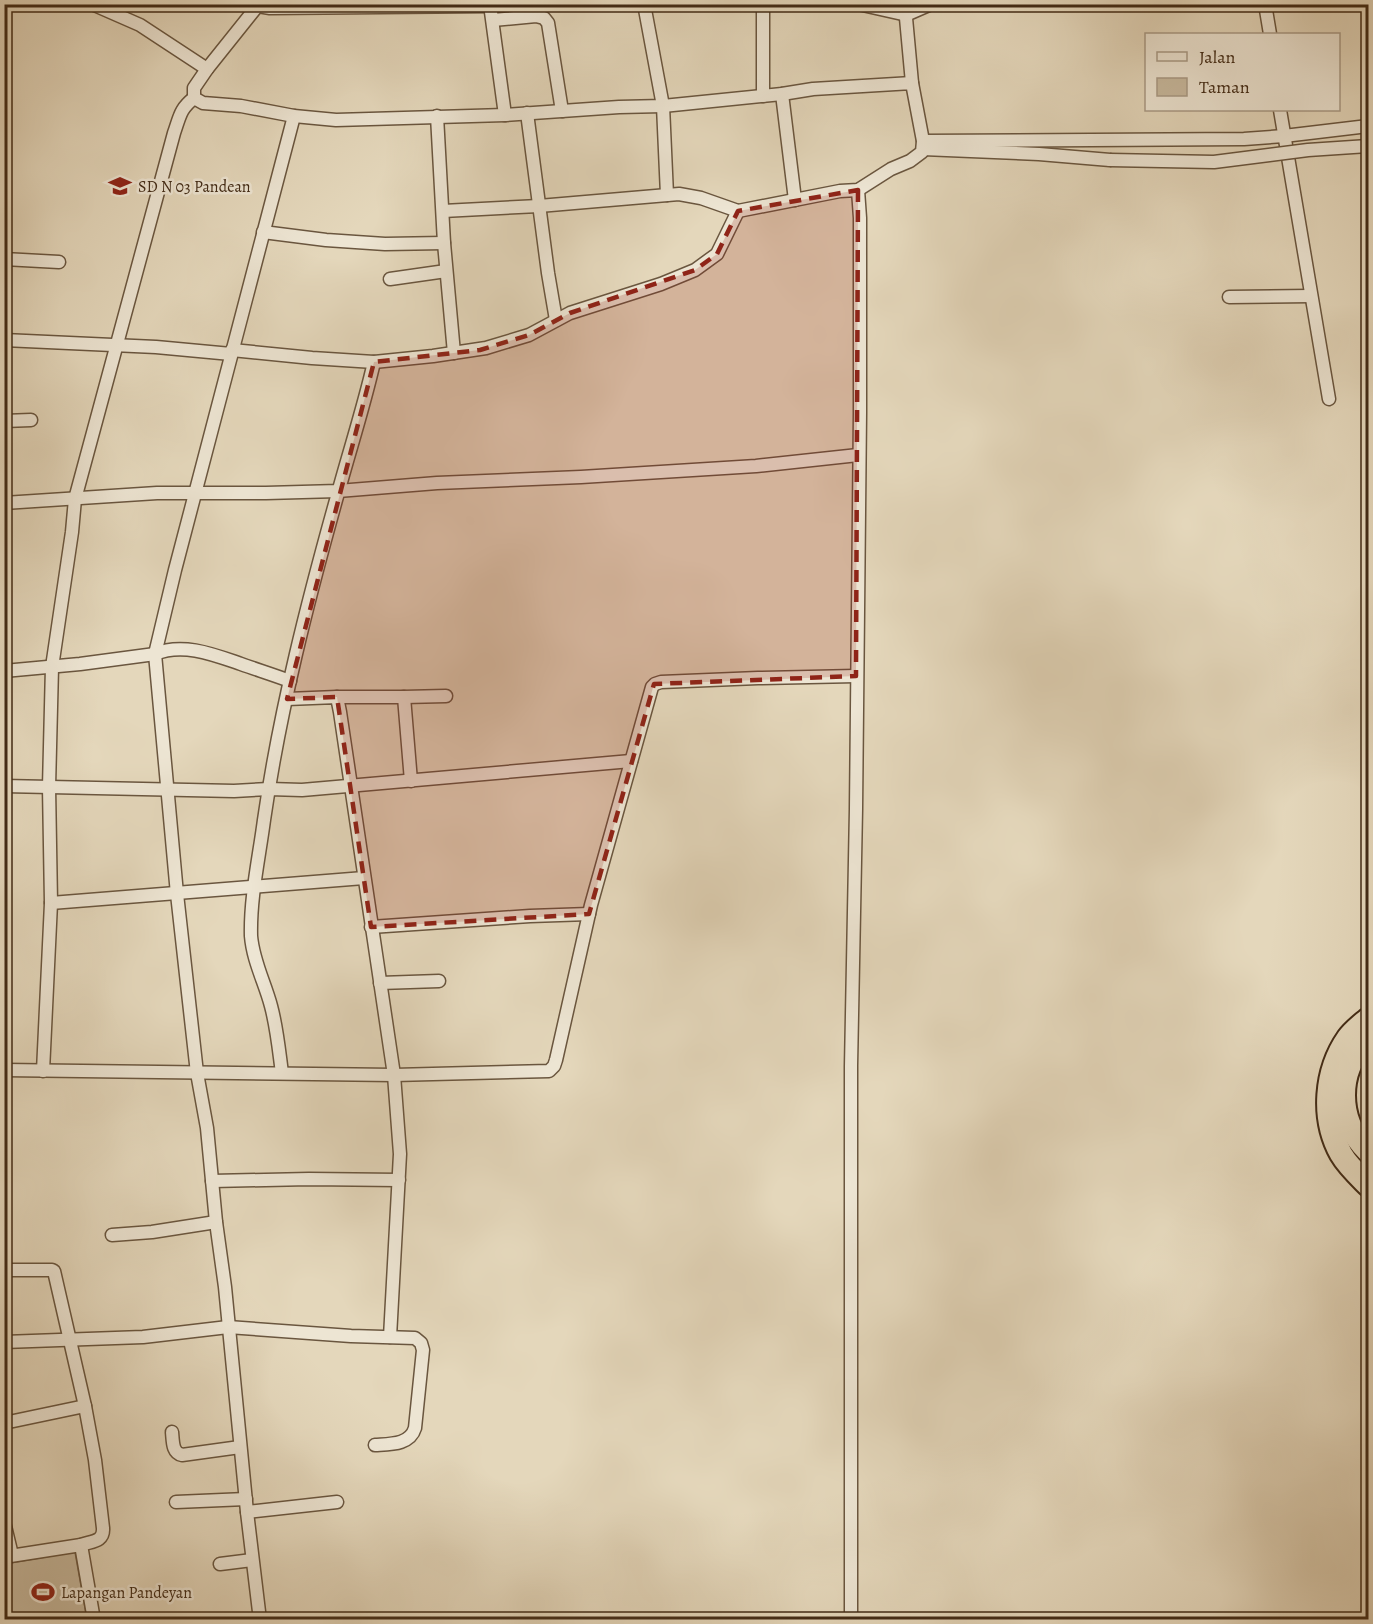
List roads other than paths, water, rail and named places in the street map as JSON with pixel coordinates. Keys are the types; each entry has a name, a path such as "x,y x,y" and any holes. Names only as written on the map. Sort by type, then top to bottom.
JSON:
{"highway":[{"path":"1368,1019 1349,1036 1337,1058 1328,1099 1331,1128 1341,1154 1368,1185"},
{"path":"1368,1040 1357,1052 1348,1068 1344,1088 1349,1125 1368,1151"}],"street":[{"path":"644,4 663,106 667,195"},
{"path":"763,4 763,96"},
{"path":"858,4 907,15 930,4"},
{"path":"1265,4 1270,33"},
{"path":"194,98 194,88 207,69 259,5 270,8 490,5 505,115"},
{"path":"99,6 140,26 207,69"},
{"path":"443,211 689,195 738,211 840,191 858,190 891,169 918,156 923,145 912,83 905,20 907,15"},
{"path":"493,20 536,16 544,18 548,23 562,111"},
{"path":"194,98 202,103 241,106 294,116 336,120 505,115 663,106 813,89 912,83"},
{"path":"782,94 795,200"},
{"path":"44,1071 51,903 49,787 52,667 75,499 174,133 184,106 194,98"},
{"path":"1280,111 1329,399"},
{"path":"526,113 556,320"},
{"path":"260,1620 207,1128 198,1073 177,894 156,654 175,570 294,116"},
{"path":"437,116 446,271 454,353"},
{"path":"923,145 1210,140 1284,136 1368,126"},
{"path":"923,145 1110,160 1214,162 1308,150 1368,146"},
{"path":"851,1620 851,1066 855,938 860,218 858,190"},
{"path":"4,340 156,347 375,362 480,350 529,335 570,313 661,284 702,266 717,254 738,211"},
{"path":"263,232 385,244 444,243"},
{"path":"4,259 59,262"},
{"path":"390,279 446,271"},
{"path":"1229,297 1311,296"},
{"path":"282,1073 272,1009 254,955 251,921 255,887 278,735 290,681 338,491 375,362"},
{"path":"4,421 31,420"},
{"path":"4,503 157,493 338,491 437,483 756,466 858,455"},
{"path":"4,671 156,654 165,650 193,650 217,654 290,681"},
{"path":"4,1070 394,1075 546,1071 551,1069 556,1060 589,914 651,690 655,684 758,678 856,676"},
{"path":"286,699 446,696"},
{"path":"337,697 394,1075 400,1141 390,1337"},
{"path":"404,697 411,781"},
{"path":"4,786 234,791 302,790 631,761"},
{"path":"51,903 364,878"},
{"path":"371,927 589,914"},
{"path":"380,983 440,981"},
{"path":"212,1181 399,1180"},
{"path":"112,1235 152,1232 216,1222"},
{"path":"4,1270 53,1270 85,1406 103,1534 101,1538 81,1545 8,1556 4,1522"},
{"path":"4,1342 143,1337 228,1327 415,1338 421,1343 423,1350 413,1434 402,1442 375,1445"},
{"path":"4,1423 85,1406"},
{"path":"172,1432 175,1451 182,1455 240,1447"},
{"path":"176,1503 246,1499"},
{"path":"247,1512 337,1502"},
{"path":"81,1545 94,1620"},
{"path":"220,1564 252,1560"}],"place":[{"name":"SD N 03 Pandean","path":"120,186"},
{"name":"Lapangan Pandeyan","path":"43,1592"}]}
